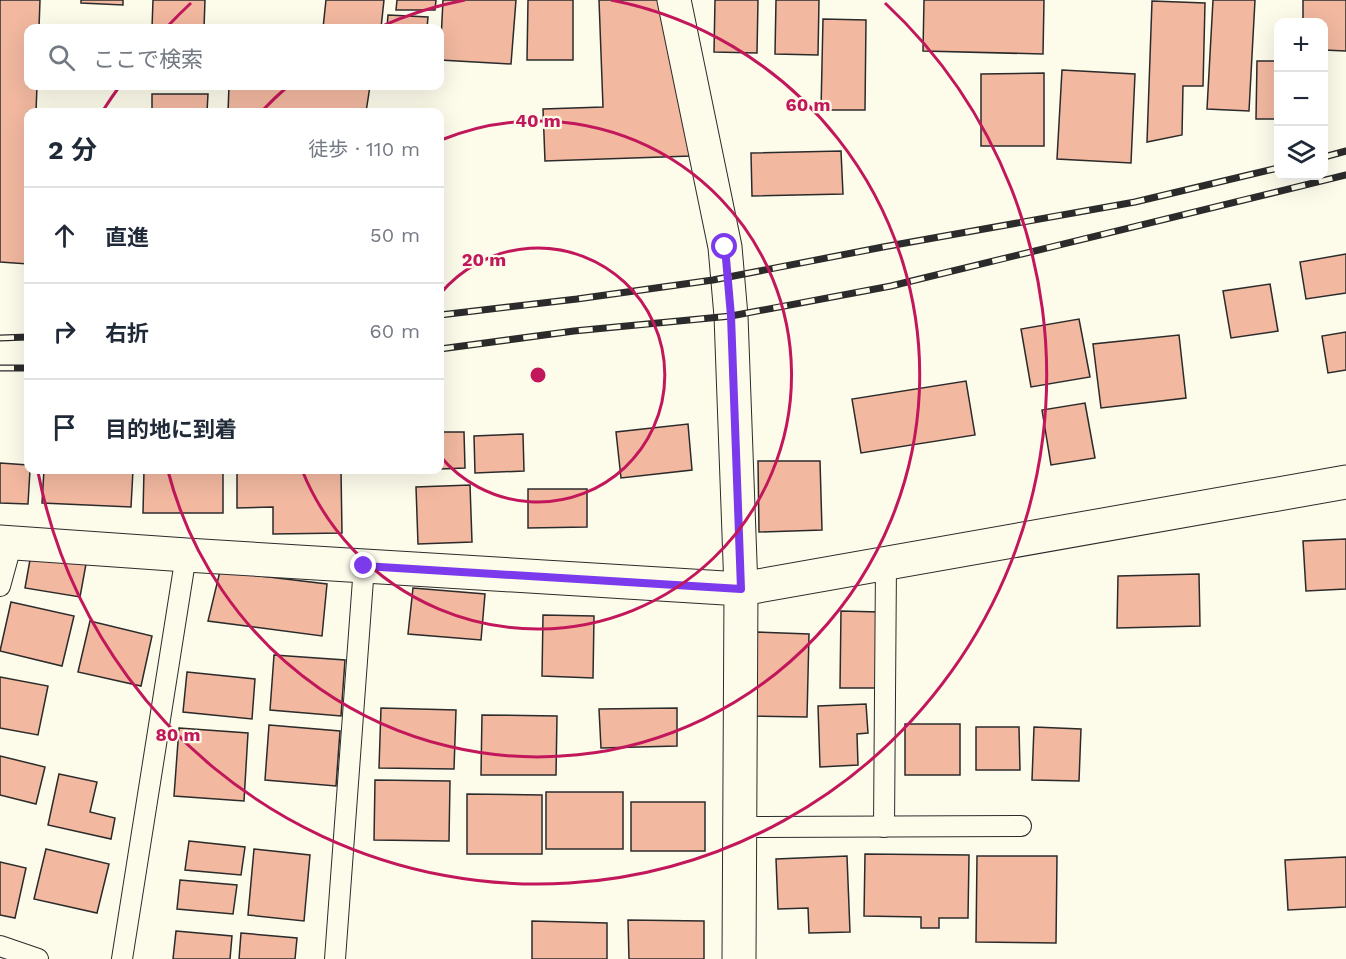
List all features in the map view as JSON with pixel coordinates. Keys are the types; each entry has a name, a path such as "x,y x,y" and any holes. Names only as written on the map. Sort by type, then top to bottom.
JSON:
{"street":[{"path":"674,0 725,247 729,277 741,589 739,959"},
{"path":"6,542 741,589 1346,482"}],"lane":[{"path":"0,586 6,542"},
{"path":"122,959 186,555"},
{"path":"885,827 886,564"},
{"path":"335,959 364,566"},
{"path":"740,827 1021,826"},
{"path":"0,946 38,959"}],"building":[{"path":"0,0 40,0 39,24 24,24 24,90 37,90 36,108 24,108 24,264 0,262"},
{"path":"81,0 123,0 123,5 81,3"},
{"path":"153,0 205,0 204,24 152,24"},
{"path":"326,0 384,0 381,24 323,24"},
{"path":"397,0 436,0 435,10 396,10"},
{"path":"443,0 516,0 511,64 444,60 444,24 442,24"},
{"path":"528,0 573,0 573,60 527,60"},
{"path":"599,0 668,0 691,156 545,161 543,109 603,107"},
{"path":"715,0 758,0 757,53 714,52"},
{"path":"776,0 819,0 818,55 775,54"},
{"path":"924,0 1044,0 1043,54 923,51"},
{"path":"1213,0 1255,0 1249,111 1207,109"},
{"path":"1303,0 1346,0 1346,51 1328,50 1328,18 1303,18"},
{"path":"1152,1 1205,3 1203,86 1183,86 1182,135 1147,142"},
{"path":"388,15 428,17 427,24 387,24"},
{"path":"823,19 866,20 865,110 821,110"},
{"path":"1257,61 1274,61 1274,119 1256,119"},
{"path":"1062,70 1135,74 1131,163 1057,159"},
{"path":"1044,73 1044,146 981,146 981,74"},
{"path":"229,90 369,90 367,108 228,108"},
{"path":"152,94 208,94 207,108 152,108"},
{"path":"841,151 843,194 752,196 751,153"},
{"path":"1346,254 1346,293 1306,299 1300,262"},
{"path":"1270,284 1278,331 1231,338 1223,291"},
{"path":"1079,319 1090,377 1031,387 1021,329"},
{"path":"1346,332 1346,370 1328,373 1322,336"},
{"path":"1179,335 1186,398 1101,408 1093,344"},
{"path":"966,381 975,435 861,453 852,399"},
{"path":"1085,403 1095,458 1051,465 1042,410"},
{"path":"688,424 692,470 621,478 616,432"},
{"path":"444,432 464,432 465,468 444,469"},
{"path":"523,434 524,471 475,473 474,436"},
{"path":"758,461 820,461 822,530 759,532"},
{"path":"0,463 24,465 24,474 30,474 28,504 0,503"},
{"path":"44,474 133,474 131,507 42,503"},
{"path":"144,474 223,474 223,513 143,513"},
{"path":"237,474 341,474 342,533 273,534 273,507 237,508"},
{"path":"470,485 472,542 418,544 416,487"},
{"path":"528,489 587,489 587,527 528,528"},
{"path":"1346,539 1346,589 1306,591 1303,541"},
{"path":"31,554 86,564 80,597 25,588"},
{"path":"220,571 327,584 322,636 208,621"},
{"path":"1199,574 1200,626 1117,628 1118,576"},
{"path":"413,588 485,594 481,640 408,634"},
{"path":"11,602 74,616 62,666 0,651"},
{"path":"841,611 879,612 878,688 840,688"},
{"path":"543,615 594,616 593,678 542,676"},
{"path":"90,621 152,636 141,686 78,672"},
{"path":"756,632 809,634 807,717 754,716"},
{"path":"274,655 345,660 341,716 270,710"},
{"path":"187,672 255,679 252,719 183,712"},
{"path":"0,677 48,686 38,735 0,728"},
{"path":"866,704 868,733 857,734 858,765 820,767 818,706"},
{"path":"381,708 456,710 454,769 379,768"},
{"path":"677,708 677,746 601,748 599,709"},
{"path":"482,715 557,716 556,775 481,775"},
{"path":"905,724 960,724 960,775 905,775"},
{"path":"269,725 340,731 336,786 265,780"},
{"path":"976,727 1019,727 1020,770 976,770"},
{"path":"1034,727 1081,729 1079,781 1032,780"},
{"path":"179,728 248,733 244,801 174,796"},
{"path":"0,756 45,767 36,804 0,795"},
{"path":"59,774 97,782 90,812 115,818 111,839 48,825"},
{"path":"375,780 450,781 449,841 374,840"},
{"path":"546,792 623,792 623,849 546,849"},
{"path":"467,794 542,795 542,854 467,854"},
{"path":"631,802 705,802 705,851 631,851"},
{"path":"189,841 245,847 241,875 185,870"},
{"path":"46,849 109,864 97,913 34,899"},
{"path":"254,849 310,855 304,921 248,915"},
{"path":"865,854 969,855 968,918 939,918 939,928 921,928 921,917 864,916"},
{"path":"847,856 850,932 809,933 808,908 778,909 776,859"},
{"path":"977,856 1057,856 1056,943 976,942"},
{"path":"1346,857 1346,907 1288,910 1285,860"},
{"path":"0,862 26,868 15,918 0,915"},
{"path":"180,880 237,885 233,914 177,909"},
{"path":"628,920 704,921 704,959 629,959"},
{"path":"532,921 607,923 607,959 532,959"},
{"path":"176,931 232,936 230,959 173,959"},
{"path":"241,933 297,938 295,959 239,959"}],"railway":[{"path":"1328,156 1346,151"},
{"path":"444,315 713,280 1135,202 1274,169"},
{"path":"444,348 574,331 731,316 891,286 1346,175"},
{"path":"0,338 24,337"},
{"path":"0,368 24,368"}],"route":[{"path":"364,566 741,589 731,316 725,247"}]}
